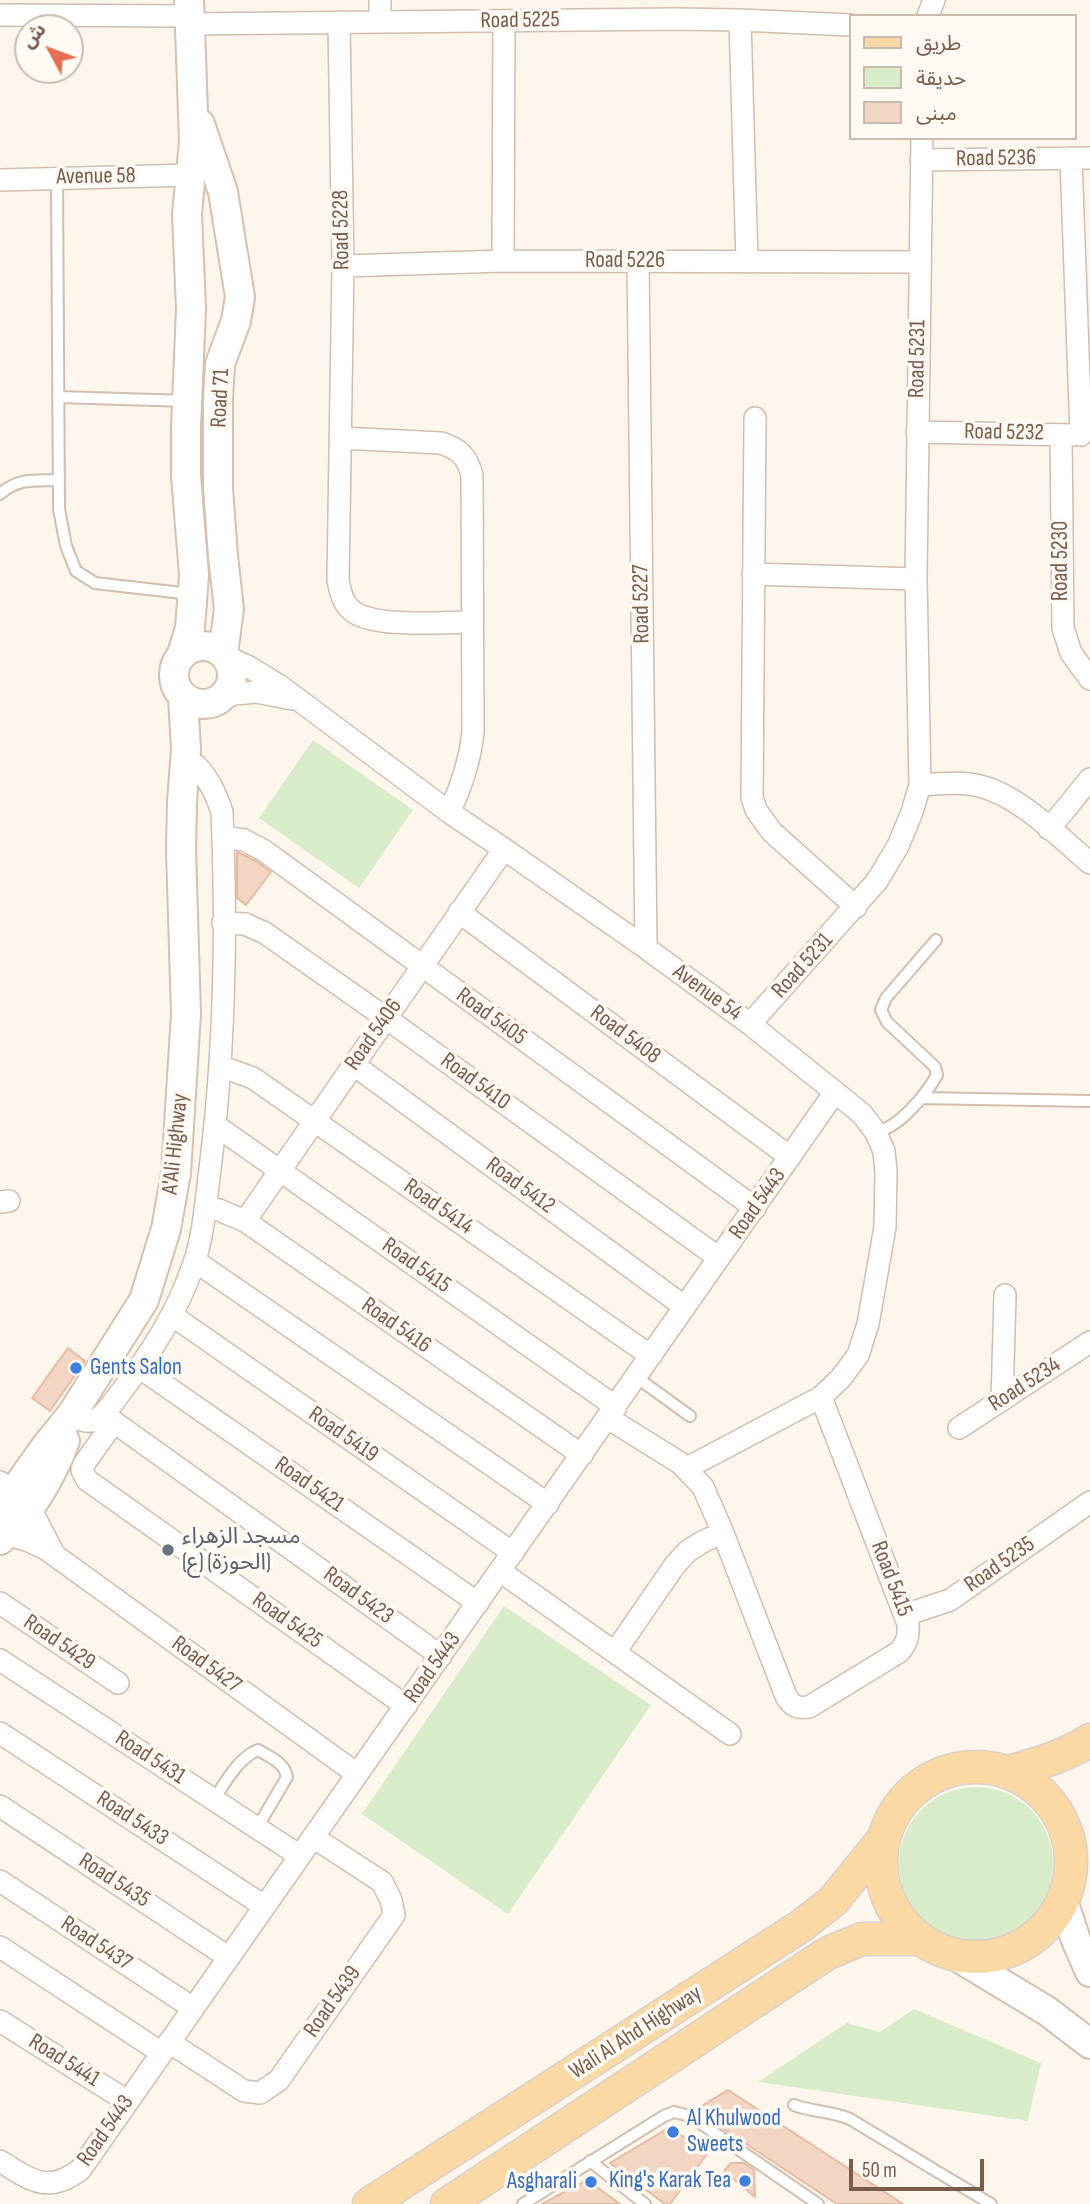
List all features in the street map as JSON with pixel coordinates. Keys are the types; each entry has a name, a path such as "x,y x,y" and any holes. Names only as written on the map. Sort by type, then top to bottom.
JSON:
{"main road":[{"path":"1008,1772 1046,1762 1071,1752 1090,1740"},
{"path":"982,1767 1008,1772 1034,1786 1054,1807 1067,1833 1072,1863 1063,1901 1052,1920 1037,1935 1019,1947 999,1955 977,1958 943,1952 920,1939 900,1919 887,1894 881,1867 884,1838 894,1814 910,1794 932,1778 956,1769 982,1767"},
{"path":"1072,1863 1090,1829"},
{"name":"Wali Al Ahd Highway","path":"369,2204 801,1926 833,1901 884,1838"},
{"name":"Wali Al Ahd Highway","path":"447,2204 483,2190 828,1953 862,1939 920,1939"}],"street":[{"path":"380,0 380,22"},
{"name":"Road 5225","path":"0,15 189,13 339,22 504,22 676,10 740,20 848,25"},
{"name":"Road 71","path":"182,654 190,628 194,575 186,477 191,309 187,214 194,142 189,13"},
{"path":"740,20 747,262"},
{"name":"Road 5228","path":"339,22 343,266 338,580 341,596 350,609 363,618 379,622 472,622"},
{"path":"503,261 504,22"},
{"name":"Road 71","path":"193,108 205,135 223,192 240,297 236,321 220,364 218,488 229,609 224,655"},
{"name":"Road 5236","path":"922,149 1080,158 1083,286 1077,435"},
{"name":"Road 5231","path":"750,1024 877,881 898,846 920,785 916,579 922,149"},
{"name":"Avenue 58","path":"0,180 191,175"},
{"name":"Road 5226","path":"343,266 503,261 920,262"},
{"name":"Road 5227","path":"638,261 646,948"},
{"path":"755,418 752,797 756,810 772,832 856,907"},
{"name":"Road 5232","path":"917,432 1077,435"},
{"name":"Road 5230","path":"1077,435 1063,628 1071,653 1090,679"},
{"path":"341,438 441,443 456,448 468,459 472,475 474,732 464,777 449,812"},
{"path":"753,574 916,579"},
{"path":"199,646 219,650 224,655 230,664 232,678 228,690 218,699 198,705 183,698 173,679 174,669 182,654 199,646"},
{"name":"Avenue 54","path":"224,655 249,667 298,701 449,812 646,948 750,1024 862,1114 875,1131 884,1151 885,1227 868,1324 858,1355 841,1378 821,1397"},
{"name":"Avenue 54","path":"218,699 256,692 298,701"},
{"name":"A'Ali Highway","path":"7,1514 57,1462 72,1414 144,1300 166,1229 176,1173 185,1027 181,850 186,749 183,698"},
{"name":"A'Ali Highway","path":"181,850 191,819 205,722 218,699"},
{"path":"72,1414 87,1421 108,1419 173,1316 195,1261 205,1208 215,1125 224,987 222,812 209,780 197,766"},
{"path":"1049,829 1090,779"},
{"path":"920,785 958,782 979,785 999,793 1017,804 1090,863"},
{"name":"Road 5405","path":"223,837 254,844 755,1208"},
{"name":"Road 5406","path":"245,1221 504,849"},
{"name":"Road 5408","path":"459,912 790,1157"},
{"name":"Road 5410","path":"223,923 245,924 265,933 719,1258"},
{"name":"Road 5412","path":"354,1065 685,1307"},
{"name":"Road 5414","path":"220,1066 243,1072 253,1078 651,1356"},
{"name":"Road 5443","path":"0,2161 34,2182 45,2184 70,2178 80,2170 835,1092"},
{"name":"Road 5415","path":"215,1125 687,1468 703,1487 723,1533 786,1696 791,1704 800,1709 809,1707 899,1653 909,1635 905,1615 821,1397"},
{"name":"Road 5416","path":"205,1208 219,1210 245,1221 582,1455"},
{"path":"195,1261 548,1504"},
{"path":"1002,1400 1005,1295"},
{"name":"Road 5419","path":"173,1316 513,1553"},
{"name":"Road 5234","path":"959,1429 1090,1342"},
{"name":"Road 5421","path":"139,1367 478,1603"},
{"path":"687,1468 821,1397"},
{"name":"Road 5423","path":"108,1419 441,1656"},
{"name":"Road 5425","path":"108,1419 84,1464 82,1470 87,1480 406,1706"},
{"name":"Road 5235","path":"905,1615 950,1600 1090,1502"},
{"name":"Road 5427","path":"7,1514 54,1555"},
{"name":"Road 5427","path":"7,1514 38,1545 358,1774"},
{"path":"615,1652 675,1565 688,1551 723,1533"},
{"path":"500,1571 730,1734"},
{"name":"Road 5429","path":"0,1603 118,1684"},
{"name":"Road 5431","path":"0,1660 300,1856"},
{"name":"Road 5433","path":"0,1733 264,1906"},
{"name":"Road 5435","path":"0,1806 228,1957"},
{"name":"Road 5439","path":"0,1947 165,2047 244,2091 260,2092 279,2080 394,1915 391,1900 382,1882 313,1837"},
{"name":"Road 5437","path":"0,1881 193,2008"},
{"path":"1063,1901 1090,1972"},
{"path":"956,1955 1047,2011 1090,2044"},
{"name":"Road 5441","path":"2,2026 127,2101"}],"lane":[{"path":"57,178 59,509 66,546 76,571 95,583 192,594"},
{"path":"58,397 187,401"},
{"path":"0,494 15,483 23,481 59,480"},
{"path":"875,1131 884,1131 906,1113 935,1078 937,1070 887,1023 881,1010 886,998 936,940"},
{"path":"921,1098 1090,1101"},
{"path":"636,1377 691,1416"},
{"path":"214,1800 243,1758 251,1753 258,1750 281,1764 287,1777 257,1828"},
{"path":"794,2105 807,2110 840,2114 850,2119 990,2204"},
{"path":"523,2204 674,2112 685,2113 818,2204"},
{"path":"590,2161 645,2204"}],"green space":[{"path":"313,740 413,810 359,888 259,818"},
{"path":"504,1606 651,1705 508,1914 362,1814"},
{"path":"976,1787 1006,1793 1031,1809 1047,1834 1053,1864 1047,1894 1031,1919 1006,1935 976,1941 946,1935 921,1919 905,1894 899,1864 905,1834 921,1809 946,1793"},
{"path":"914,2009 1041,2063 1028,2121 758,2082 847,2023 880,2032"}],"building":[{"path":"237,852 271,872 246,905 237,898"},
{"path":"68,1348 85,1361 50,1411 32,1398"},
{"path":"728,2090 903,2204 837,2204 695,2110"},
{"path":"670,2127 707,2154 670,2204 665,2204 610,2163"},
{"name":"King's Karak Tea","path":"731,2163 744,2163 754,2170 755,2197 724,2171"},
{"path":"587,2180 620,2204 542,2204"}],"place":[{"name":"Gents Salon","path":"76,1368"},
{"name":"مسجد الزهراء (ع) (الحوزة)","path":"168,1550"},
{"name":"Al Khulwood Sweets","path":"673,2132"},
{"name":"King's Karak Tea","path":"745,2181"},
{"name":"Asgharali","path":"591,2182"}]}
